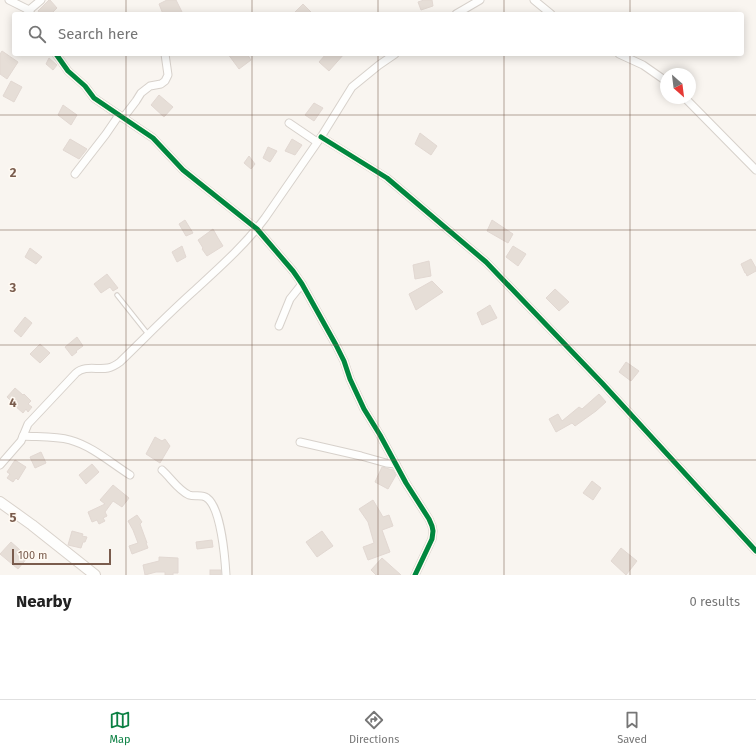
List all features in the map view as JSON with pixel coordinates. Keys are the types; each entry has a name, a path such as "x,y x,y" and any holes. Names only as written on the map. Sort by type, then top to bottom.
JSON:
{"main road":[{"path":"0,502 32,525 95,575"}],"street":[{"path":"9,0 30,12 41,0"},
{"path":"459,12 480,0"},
{"path":"534,0 549,12"},
{"path":"57,56 68,71 85,86 94,98 153,138 183,170 257,229 293,271 302,284 336,344 356,394 406,483 429,519 433,531 432,539 415,575"},
{"path":"75,174 106,134 136,101 141,93 150,86 161,84 165,81 168,75 165,56"},
{"path":"0,466 20,441 28,424 60,389 80,370 85,368 107,368 120,362 242,246 257,229 319,140 352,87 379,65 393,56"},
{"path":"623,56 643,65 660,77"},
{"path":"691,104 756,170"},
{"path":"289,123 387,178 486,262 602,383 756,551"},
{"path":"279,326 290,299 302,284"},
{"path":"23,436 70,440 98,454 130,475"},
{"path":"300,442 386,463 396,464"},
{"path":"162,470 183,491 191,496 208,498 213,506 220,524 226,575"}],"lane":[{"path":"117,295 148,334"}],"building":[{"path":"49,0 57,8 53,12 38,11"},
{"path":"167,0 176,0 182,12 162,12 159,4"},
{"path":"432,0 433,6 421,10 418,2"},
{"path":"303,4 311,12 295,12"},
{"path":"2,51 18,62 7,79 0,74 0,54"},
{"path":"229,56 248,56 251,60 239,69"},
{"path":"324,56 342,56 329,71 319,62"},
{"path":"49,58 57,65 53,70 46,64"},
{"path":"11,81 22,87 14,102 3,96"},
{"path":"159,95 173,107 164,117 151,105"},
{"path":"314,103 323,108 314,121 305,115"},
{"path":"63,105 77,115 71,125 58,115"},
{"path":"420,133 437,146 431,155 415,144"},
{"path":"70,139 87,149 79,159 63,150"},
{"path":"292,139 302,145 295,155 285,151"},
{"path":"268,147 277,151 270,162 263,158"},
{"path":"249,156 255,164 251,169 244,163"},
{"path":"185,220 193,233 186,236 179,224"},
{"path":"492,220 513,234 508,243 487,231"},
{"path":"213,229 223,246 207,256 198,240"},
{"path":"182,246 186,257 177,262 172,252"},
{"path":"513,246 526,254 518,266 506,257"},
{"path":"30,248 42,257 36,264 25,257"},
{"path":"751,259 756,271 747,276 741,264"},
{"path":"429,261 431,276 415,279 413,265"},
{"path":"107,274 118,288 113,291 110,287 101,293 94,284"},
{"path":"432,281 443,292 416,310 409,294"},
{"path":"555,289 569,302 559,311 546,298"},
{"path":"490,305 497,318 482,325 477,313"},
{"path":"25,317 32,323 21,337 14,331"},
{"path":"77,337 83,346 72,356 65,347"},
{"path":"40,344 50,353 40,363 30,354"},
{"path":"626,362 639,371 631,381 619,372"},
{"path":"15,388 31,401 28,404 32,407 28,412 26,409 23,413 7,397"},
{"path":"599,394 606,402 596,411 575,426 572,423 556,432 549,419 558,414 562,421 579,407 582,409"},
{"path":"155,437 162,441 165,439 170,446 160,463 146,454"},
{"path":"41,452 46,463 35,468 30,457"},
{"path":"15,460 26,467 18,480 16,478 13,482 7,478 10,474 7,472"},
{"path":"92,464 99,472 86,484 79,475"},
{"path":"382,467 393,470 396,475 388,489 375,482"},
{"path":"592,481 601,488 593,500 583,493"},
{"path":"113,485 129,498 122,507 113,501 105,512 107,516 103,518 105,521 99,524 97,520 92,522 88,512 105,504 100,500"},
{"path":"373,500 383,517 389,515 393,526 382,530 390,552 368,560 363,547 374,543 368,522 359,509"},
{"path":"137,515 142,522 140,524 148,548 132,554 129,546 138,543 128,521"},
{"path":"72,531 83,534 82,536 87,537 81,548 68,545"},
{"path":"322,531 333,546 317,557 306,542"},
{"path":"212,540 213,547 197,549 196,542"},
{"path":"11,542 28,557 18,569 0,554"},
{"path":"621,548 637,561 626,575 611,561"},
{"path":"159,557 178,558 178,573 173,573 173,575 165,575 165,572 156,572 145,575 143,565 159,561"},
{"path":"382,558 401,575 376,575 371,570"},
{"path":"210,570 221,570 221,575 210,575"}],"cycle path":[{"path":"57,56 68,71 85,86 94,98 153,138 183,170 257,229 293,271 302,284 344,361 350,379 364,409 432,526 432,539 415,575"},
{"path":"321,137 387,178 486,262 602,383 756,551"}]}
